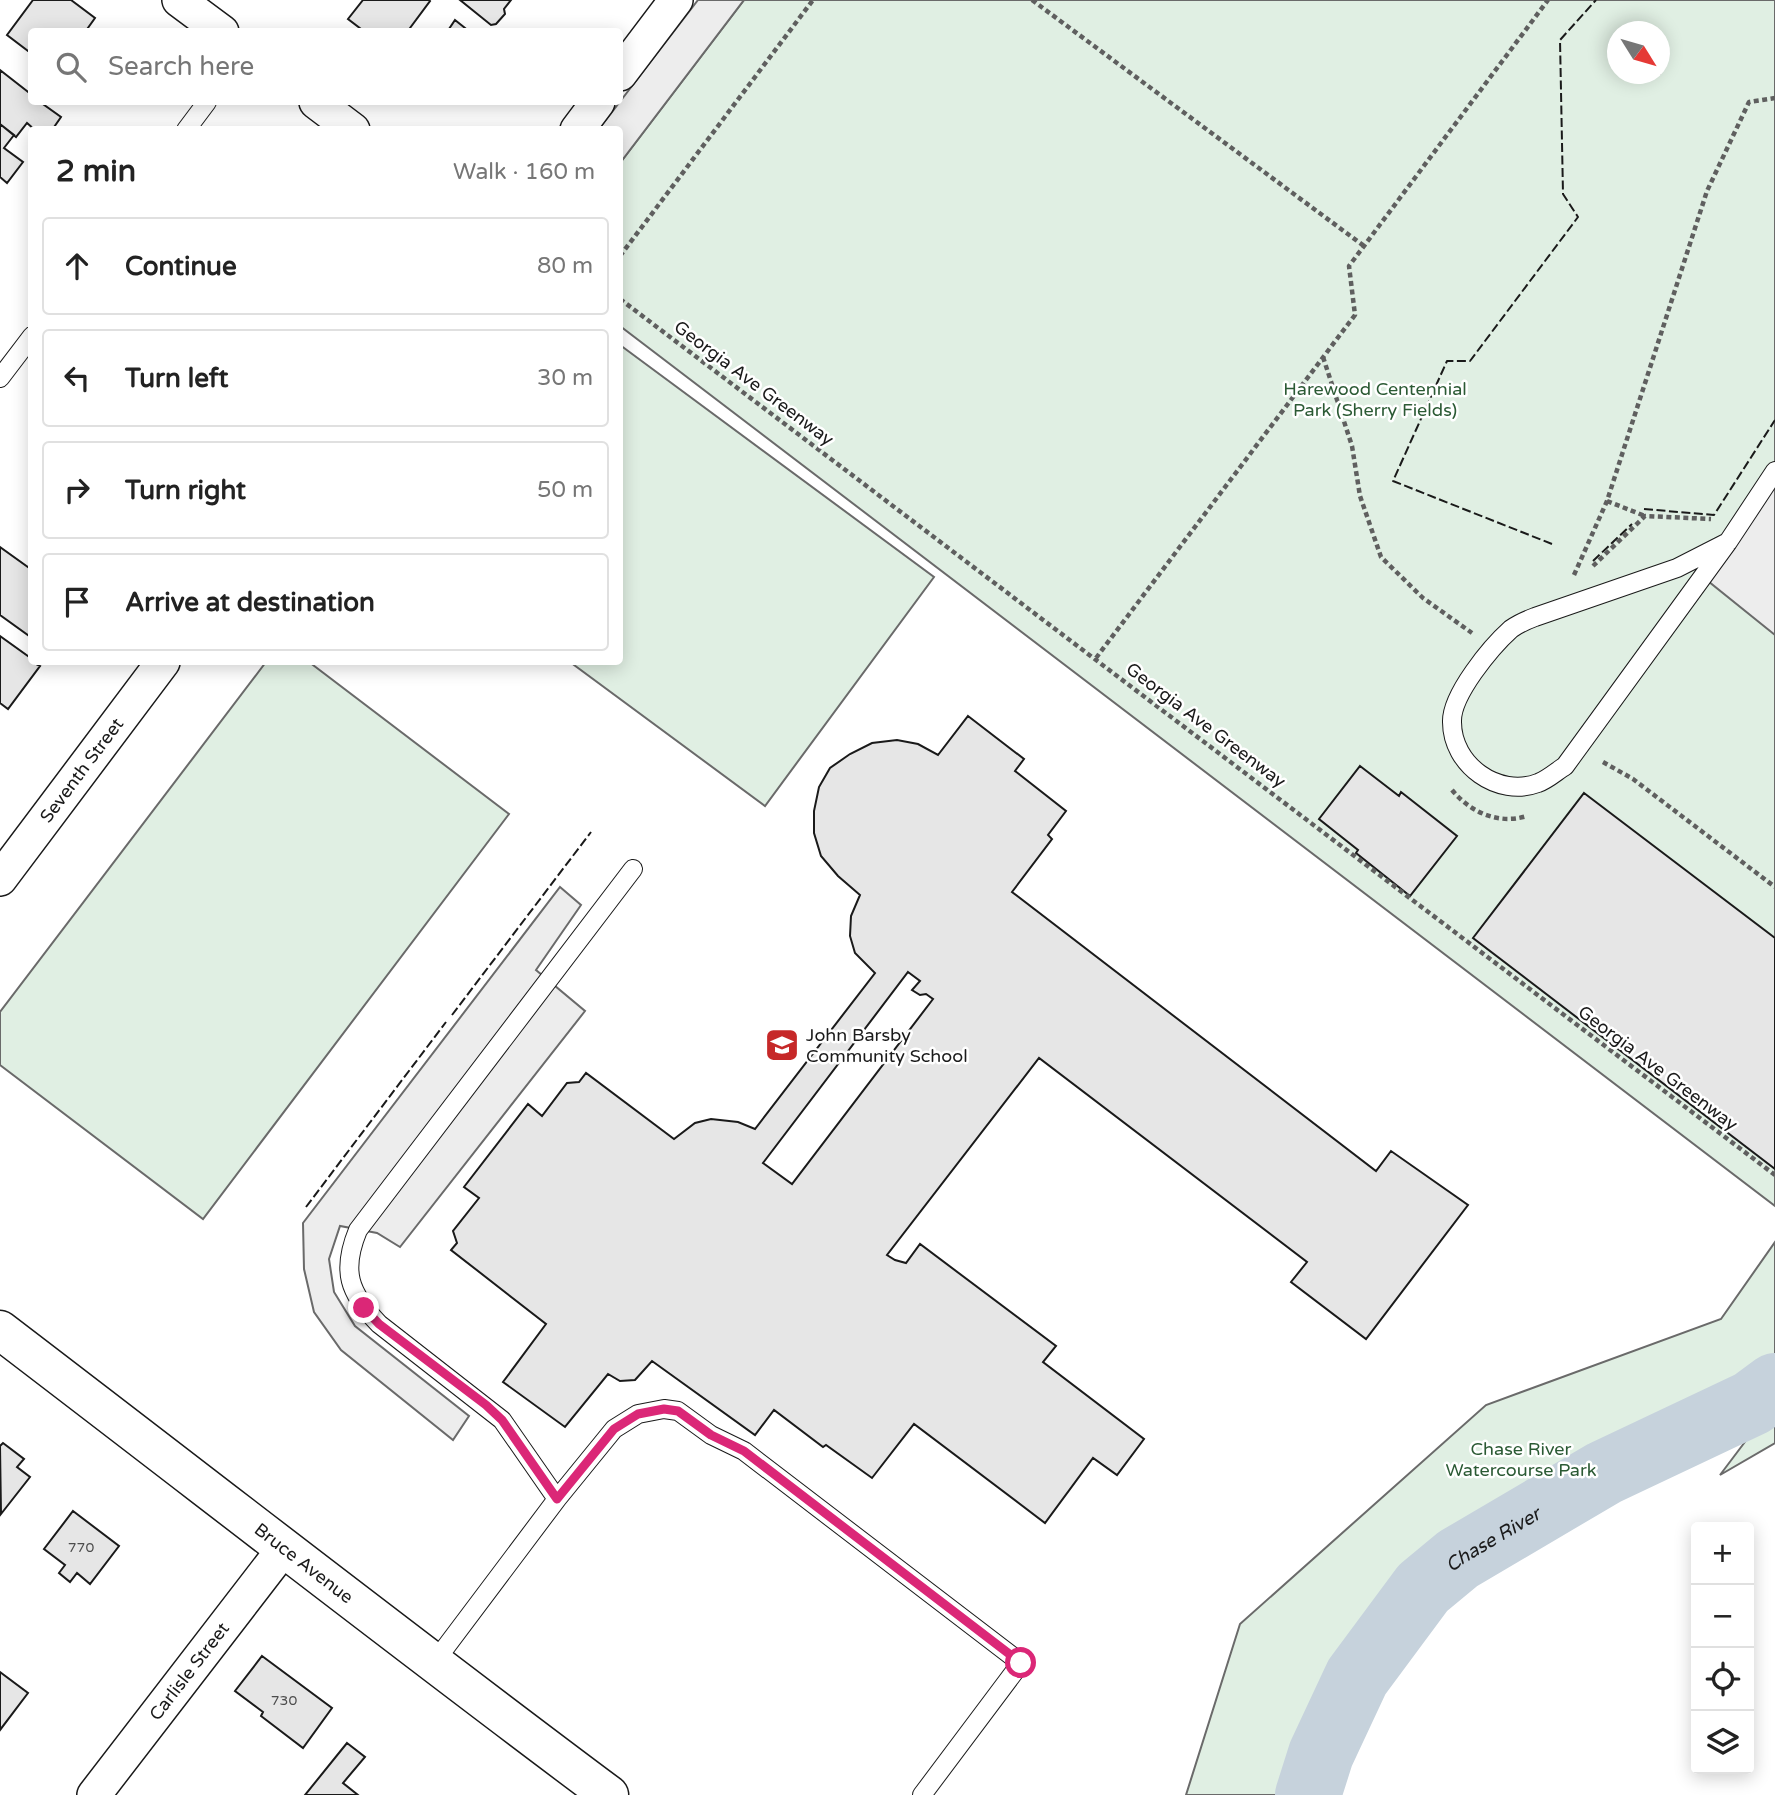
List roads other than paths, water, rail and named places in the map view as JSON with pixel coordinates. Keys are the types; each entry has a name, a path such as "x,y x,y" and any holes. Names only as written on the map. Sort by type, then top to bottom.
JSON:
{"street":[{"path":"179,0 217,28"},
{"path":"623,70 676,0"},
{"path":"320,105 348,126"},
{"path":"580,126 596,105"},
{"name":"Seventh Street","path":"0,879 161,665"},
{"name":"Bruce Avenue","path":"0,1331 608,1795"},
{"name":"Carlisle Street","path":"94,1795 285,1547"}],"lane":[{"path":"189,126 205,105"},
{"path":"0,378 28,341"},
{"path":"1728,542 1677,568 1535,617 1514,627 1495,645 1459,696 1451,722 1458,752 1482,778 1510,788 1539,783 1565,766 1728,542 1775,471"},
{"path":"557,1499 502,1420 379,1324 364,1308 353,1289 348,1272 350,1251 358,1230 633,869"},
{"path":"433,1664 557,1499 614,1429 638,1414 664,1409 678,1411 711,1435 744,1451 1021,1663 922,1795"}],"waterway":[{"name":"Chase River","path":"1308,1795 1321,1754 1357,1677 1423,1588 1458,1559 1604,1473 1752,1403 1775,1386"}],"place":[{"name":"John Barsby Community School","path":"782,1045"}],"park label":[{"name":"Harewood Centennial Park (Sherry Fields)","path":"1375,399"},
{"name":"Chase River Watercourse Park","path":"1521,1459"}]}
